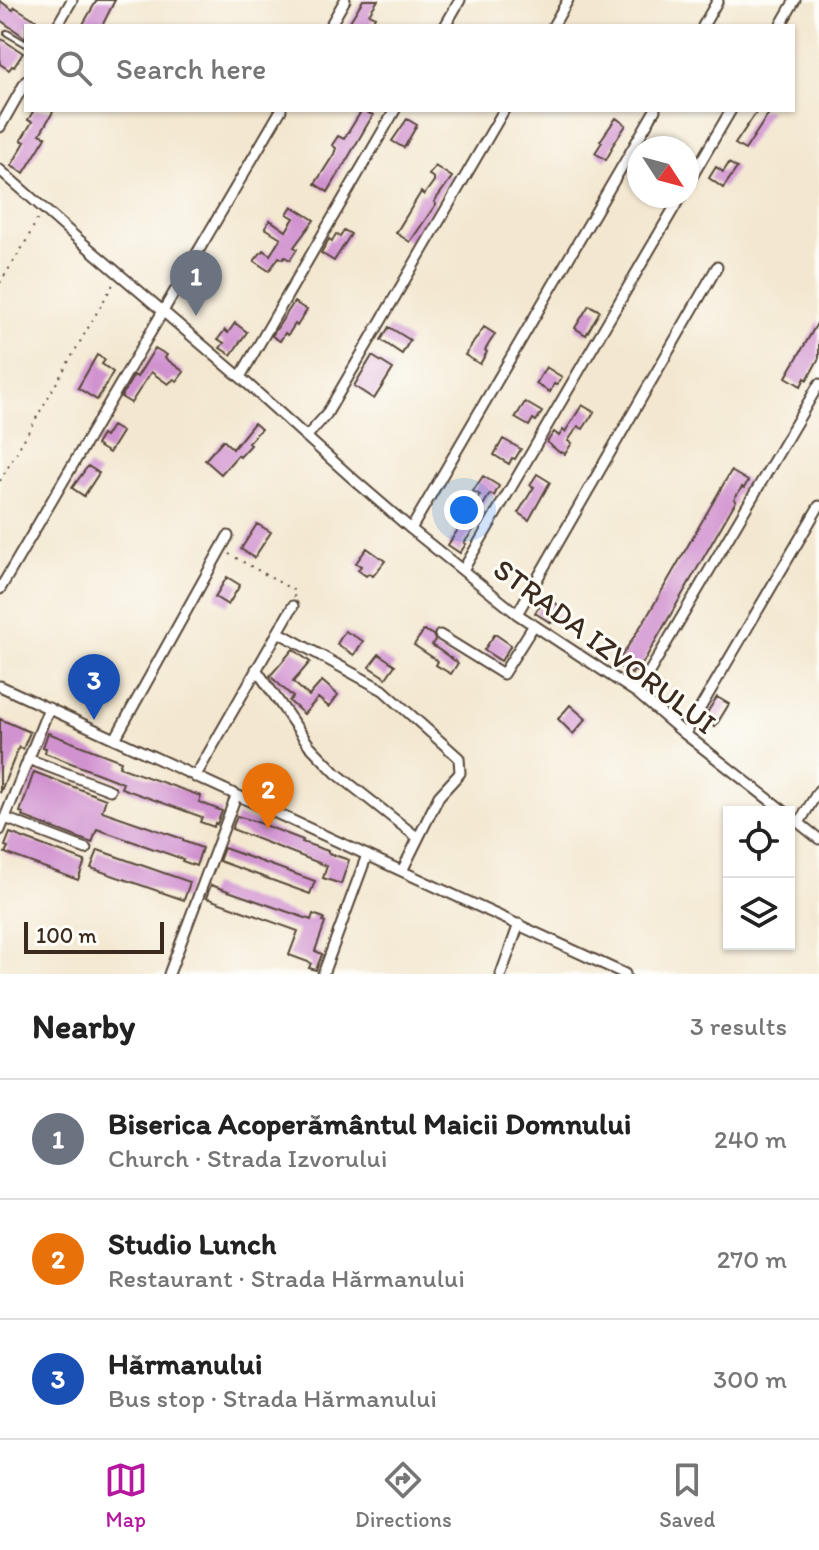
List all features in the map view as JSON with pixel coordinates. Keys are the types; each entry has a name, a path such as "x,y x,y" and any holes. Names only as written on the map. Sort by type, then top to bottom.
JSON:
{"street":[{"path":"58,24 72,0"},
{"path":"331,24 345,0"},
{"path":"446,24 460,0"},
{"path":"554,24 568,0"},
{"path":"704,24 718,0"},
{"path":"781,24 795,0"},
{"path":"0,127 24,85"},
{"path":"0,589 280,112"},
{"path":"240,377 394,112"},
{"path":"307,436 326,415 503,112"},
{"path":"411,529 654,112"},
{"path":"699,165 730,112"},
{"name":"STRADA IZVORULUI","path":"0,170 411,529 517,614 637,693 777,806"},
{"path":"463,570 674,208"},
{"path":"517,614 717,267"},
{"path":"637,693 819,384"},
{"path":"685,734 819,506"},
{"path":"115,739 228,536"},
{"path":"195,777 293,606"},
{"path":"440,635 503,674 534,625"},
{"path":"278,632 383,690 459,758 460,773 439,796 402,871"},
{"path":"256,669 309,745 336,773 418,838"},
{"path":"0,686 625,974"},
{"path":"0,830 49,708"},
{"path":"28,759 110,790"},
{"path":"799,823 819,790"},
{"path":"169,974 236,796"},
{"path":"5,818 86,849"},
{"name":"STRADA IZVORULUI","path":"795,820 819,839"},
{"path":"323,974 367,855"},
{"path":"501,974 519,924"}],"lane":[{"path":"7,33 24,43"}],"path":[{"path":"0,283 43,208"},
{"path":"0,481 119,273"},
{"path":"221,549 295,591 293,606"}],"building":[{"path":"97,0 115,0 103,24 83,24"},
{"path":"363,0 378,0 369,14 375,17 371,24 348,24"},
{"path":"0,1 42,24 24,24 24,37 0,20"},
{"path":"0,38 23,53 9,70 0,64"},
{"path":"33,112 53,112 40,134 46,137 24,173 11,166 25,142 21,140 32,122 28,120"},
{"path":"361,112 373,115 328,192 315,184 334,154 336,148 332,145 338,136 344,139"},
{"path":"757,112 770,112 745,150 735,144"},
{"path":"616,118 626,125 606,160 595,153"},
{"path":"407,119 417,125 404,148 392,141"},
{"path":"729,163 737,168 723,188 709,178 716,167 723,172"},
{"path":"435,166 452,177 410,242 396,233 421,192 424,195 434,181 429,175"},
{"path":"292,206 314,220 294,247 297,249 290,260 279,257 269,271 254,261 263,250 270,255 281,238 265,228 270,220 286,231 294,218 287,214"},
{"path":"344,230 351,234 334,261 321,253 329,239 332,241 336,234 340,236"},
{"path":"294,302 307,310 297,326 295,324 280,341 272,336"},
{"path":"589,305 600,311 586,335 575,328"},
{"path":"819,320 819,358 801,386 786,377"},
{"path":"235,323 247,332 231,355 220,348 224,343 218,339 225,330 228,333"},
{"path":"389,327 410,340 402,354 381,340"},
{"path":"484,327 495,334 480,364 465,355"},
{"path":"155,348 184,372 177,381 174,379 168,384 151,372 131,403 121,397"},
{"path":"97,355 105,360 102,364 113,372 97,400 78,388"},
{"path":"372,356 393,369 374,399 354,386"},
{"path":"546,367 562,377 550,392 536,384"},
{"path":"525,402 542,412 529,426 515,418"},
{"path":"582,405 594,412 583,429 578,426 568,441 572,443 565,454 560,453 547,442 554,432 559,436 563,430 565,432"},
{"path":"254,423 261,429 248,443 251,445 221,474 205,460 223,440 233,449"},
{"path":"112,426 122,432 109,453 96,445"},
{"path":"503,439 521,449 509,464 494,455"},
{"path":"88,466 99,473 84,496 72,488"},
{"path":"731,471 748,481 734,499 736,501 644,661 632,674 616,665"},
{"path":"537,474 550,482 529,520 518,513 534,487 530,485"},
{"path":"483,476 499,486 480,510 485,514 460,553 448,545 480,495 473,491"},
{"path":"257,524 271,532 254,558 241,549"},
{"path":"367,548 385,561 373,576 369,573 366,576 358,570 361,566 356,563"},
{"path":"227,577 240,585 228,605 215,597"},
{"path":"545,597 561,607 551,623 535,613"},
{"path":"424,630 433,635 435,640 432,645 458,663 451,674 414,645"},
{"path":"345,631 363,641 354,655 337,644"},
{"path":"495,634 511,645 501,661 484,650"},
{"path":"293,649 310,662 293,682 309,696 322,681 338,695 329,707 318,698 304,714 289,701 293,697 270,676"},
{"path":"379,654 395,665 386,678 369,667"},
{"path":"717,697 729,704 715,727 703,719"},
{"path":"570,705 586,719 573,734 558,719"},
{"path":"0,719 30,732 23,749 19,747 0,793"},
{"path":"48,733 121,761 119,767 201,796 199,802 222,811 217,824 214,827 200,822 202,817 121,788 123,783 45,753 46,748 43,747"},
{"path":"34,772 106,799 102,811 202,848 196,866 97,829 92,843 22,816 20,812"},
{"path":"237,816 349,860 341,884 323,878 327,866 232,829"},
{"path":"10,833 85,861 78,880 5,853"},
{"path":"224,848 315,881 310,894 219,861"},
{"path":"98,850 190,882 184,900 91,868"},
{"path":"211,885 311,920 313,914 324,918 315,951 322,954 316,970 309,968 311,963 289,955 298,931 206,898"}],"place":[{"name":"Biserica Acoperământul Maicii Domnului","path":"196,316"},
{"name":"Hărmanului","path":"94,720"},
{"name":"Studio Lunch","path":"268,829"}]}
